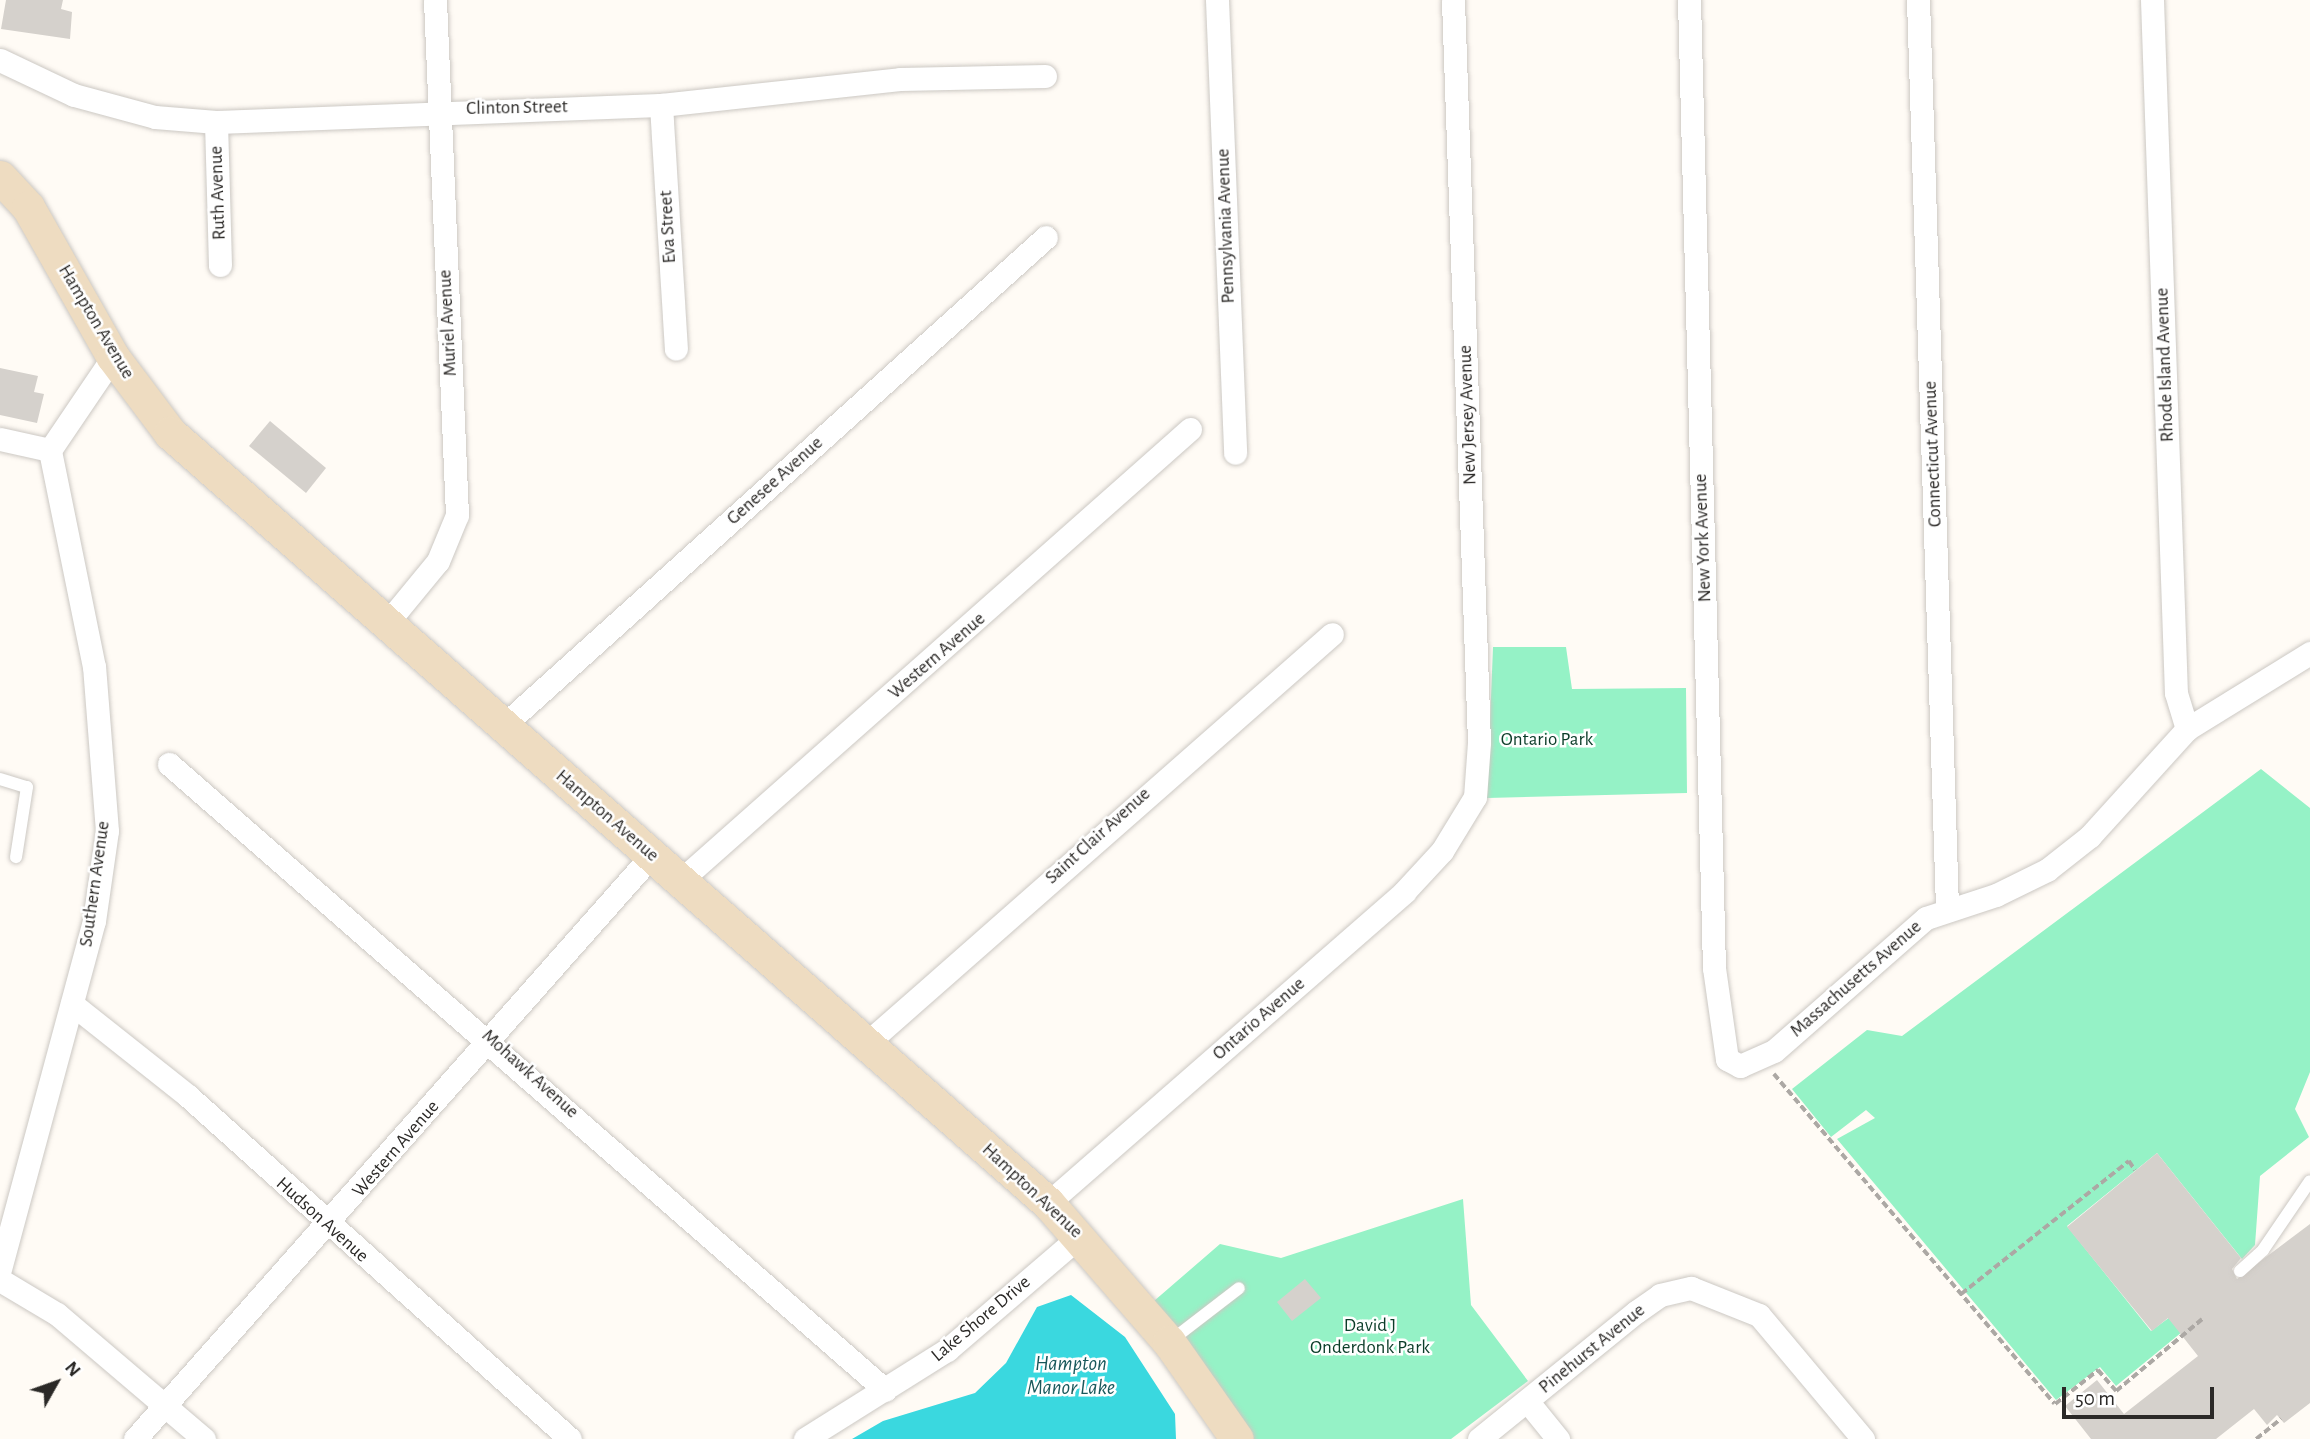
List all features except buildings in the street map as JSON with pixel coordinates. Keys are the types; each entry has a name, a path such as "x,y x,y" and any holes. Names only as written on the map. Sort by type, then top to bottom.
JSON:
{"street":[{"name":"Muriel Avenue","path":"387,623 439,561 457,515 435,0"},
{"name":"Pennsylvania Avenue","path":"1217,0 1235,453"},
{"name":"New Jersey Avenue","path":"1453,0 1479,742 1475,797 1459,826"},
{"name":"New York Avenue","path":"1689,0 1714,968 1721,1050 1740,1066"},
{"name":"Connecticut Avenue","path":"1918,0 1947,907"},
{"name":"Rhode Island Avenue","path":"2152,0 2175,693 2188,729"},
{"name":"Clinton Street","path":"0,60 74,95 155,117 216,122 441,109 661,105 900,79 1045,76"},
{"name":"Eva Street","path":"661,105 676,349"},
{"name":"Ruth Avenue","path":"216,122 220,265"},
{"name":"Hampton Avenue","path":"0,177 28,207 113,357 170,433 1048,1203 1081,1235 1169,1342 1233,1437"},
{"name":"Genesee Avenue","path":"504,725 1046,237"},
{"path":"0,439 50,450 113,357"},
{"name":"Western Avenue","path":"681,880 1190,429"},
{"name":"Southern Avenue","path":"0,1269 94,921 107,831 94,667 50,450"},
{"name":"Saint Clair Avenue","path":"867,1043 1332,634"},
{"name":"Massachusetts Avenue","path":"1740,1066 1764,1058 1926,918 1947,907 1996,895 2047,870 2091,836 2188,729 2310,653"},
{"name":"Mohawk Avenue","path":"169,764 492,1040 886,1390"},
{"name":"Ontario Avenue","path":"1048,1203 1404,892 1459,826"},
{"name":"Western Avenue","path":"135,1439 327,1227 652,855"},
{"name":"Hudson Avenue","path":"72,1004 188,1096 327,1227 569,1439"},
{"name":"Lake Shore Drive","path":"805,1439 947,1350 1081,1235"},
{"path":"0,1280 57,1314 204,1439"},
{"name":"Pinehurst Avenue","path":"1479,1439 1528,1402 1636,1311 1660,1296 1691,1288 1759,1315 1863,1439"},
{"path":"1528,1402 1558,1439"}],"lane":[{"path":"0,779 27,787 16,857"},
{"path":"2240,1271 2263,1250 2310,1181"},
{"path":"1169,1342 1239,1288"}],"path":[{"path":"1764,1058 2055,1404 2098,1370 2116,1391 2202,1319"},
{"path":"1961,1294 2129,1161 2135,1170"},
{"path":"2256,1439 2281,1419"}],"green space":[{"name":"Ontario Park","path":"1493,647 1566,647 1572,689 1686,688 1687,793 1487,798"},
{"path":"2261,769 2310,808 2310,1072 2295,1109 2309,1137 2260,1176 2255,1245 2242,1259 2157,1153 2067,1226 2151,1331 2170,1317 2182,1332 2116,1386 2100,1367 2056,1400 1837,1139 1875,1118 1866,1110 1831,1137 1792,1089 1867,1030 1902,1036"},
{"name":"David J Onderdonk Park","path":"1463,1199 1471,1305 1528,1381 1451,1439 1253,1439 1154,1301 1220,1244 1281,1258"}],"water":[{"name":"Hampton Manor Lake","path":"1071,1295 1125,1337 1175,1414 1176,1439 852,1439 883,1421 975,1393 1006,1363 1037,1307"}]}
